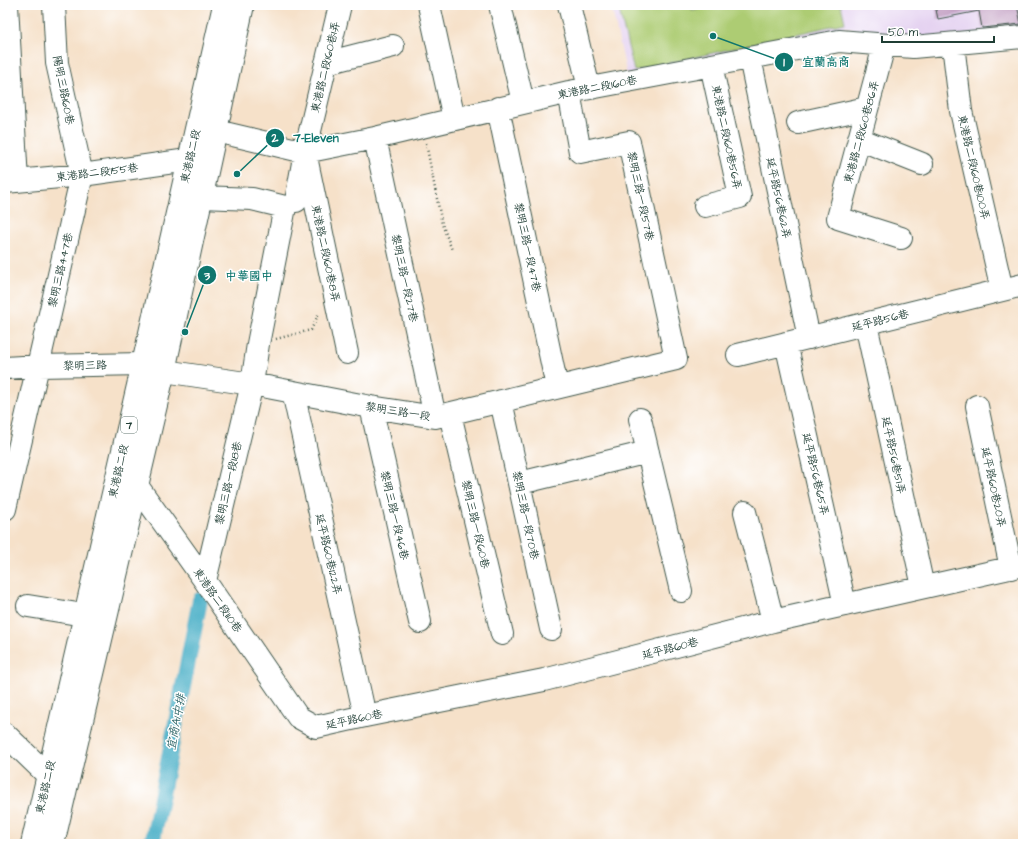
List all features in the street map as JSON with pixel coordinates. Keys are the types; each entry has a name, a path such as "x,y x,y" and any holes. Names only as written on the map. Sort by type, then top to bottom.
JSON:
{"street":[{"path":"7,5 11,182"},
{"name":"陽明三路160巷","path":"54,5 57,63 82,174"},
{"name":"東港路二段","path":"32,844 224,5"},
{"name":"東港路二段","path":"54,844 138,487 243,5"},
{"name":"東港路二段160巷1弄","path":"296,201 305,152 340,5"},
{"path":"429,5 454,119"},
{"path":"500,5 523,102"},
{"path":"569,5 579,90"},
{"name":"東港路二段160巷","path":"216,131 305,152 375,138 579,90 839,40 884,46 891,45 913,47 1023,37"},
{"name":"東港路二段160巷100弄","path":"953,44 961,111 1002,290"},
{"path":"326,64 393,46"},
{"name":"東港路二段160巷86弄","path":"884,46 838,218 901,238"},
{"name":"延平路56巷62弄","path":"750,58 809,338"},
{"name":"東港路二段160巷56弄","path":"705,206 740,198 711,65"},
{"name":"黎明三路一段57巷","path":"579,90 580,152 629,142 676,359"},
{"name":"黎明三路一段47巷","path":"498,108 557,387"},
{"path":"798,123 867,108"},
{"path":"202,197 188,160 216,131"},
{"name":"黎明三路一段27巷","path":"375,138 442,415"},
{"path":"859,139 922,164"},
{"name":"東港路二段160巷8弄","path":"305,152 347,353"},
{"name":"東港路二段155巷","path":"11,182 188,160"},
{"name":"黎明三路447巷","path":"5,509 13,438 39,366 82,174"},
{"name":"黎明三路一段18巷","path":"202,197 252,199 285,207 258,344 252,384 205,581"},
{"name":"延平路56巷","path":"738,355 1023,285"},
{"name":"延平路56巷51弄","path":"866,324 923,587"},
{"name":"延平路56巷65弄","path":"786,343 845,605"},
{"name":"黎明三路一段","path":"164,371 252,384 371,407 442,415 676,359"},
{"name":"黎明三路","path":"5,368 143,364 164,371"},
{"name":"延平路60巷122弄","path":"293,392 365,716"},
{"name":"黎明三路一段70巷","path":"500,401 520,483 551,629"},
{"name":"延平路60巷20弄","path":"977,406 1017,567"},
{"name":"黎明三路一段46巷","path":"371,407 420,622"},
{"name":"黎明三路一段60巷","path":"442,415 502,634"},
{"path":"640,419 681,591"},
{"path":"520,483 648,452"},
{"path":"115,482 138,487"},
{"name":"東港路二段110巷","path":"138,487 205,581 298,717 316,727"},
{"path":"745,512 773,621"},
{"name":"延平路60巷","path":"316,727 544,680 773,621 1017,567"},
{"path":"28,606 84,615"},
{"path":"5,734 66,792"}],"path":[{"path":"423,127 442,224 452,250"},
{"path":"258,344 311,330 320,311"}],"shaded area":[{"path":"611,5 1023,5 1023,31 893,40 846,27 627,75"}],"green space":[{"path":"618,5 691,5 692,10 716,5 841,5 845,23 634,71"}],"building":[{"path":"935,5 1017,5 1021,24 982,28 979,11 938,19"}],"waterway":[{"name":"宜商A1中排","path":"152,844 200,600"}],"place":[{"name":"宜蘭高商","path":"713,36"},
{"name":"7-Eleven","path":"237,174"},
{"name":"中華國中","path":"185,332"}]}
